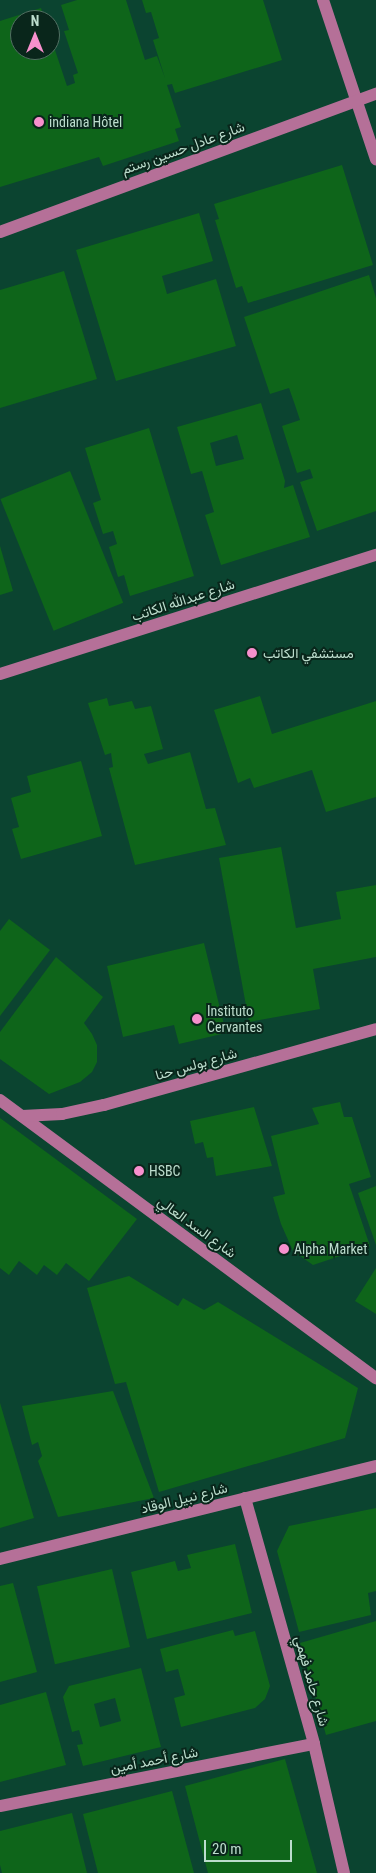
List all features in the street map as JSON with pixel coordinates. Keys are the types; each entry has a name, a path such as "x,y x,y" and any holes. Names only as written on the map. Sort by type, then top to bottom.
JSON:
{"street":[{"path":"323,0 376,158"},
{"name":"شارع عادل حسين رستم","path":"0,232 376,94"},
{"name":"شارع عبدالله الكاتب","path":"0,674 376,555"},
{"name":"شارع بولس حنا","path":"22,1116 62,1114 104,1105 376,1029"},
{"name":"شارع السد العالي","path":"0,1100 376,1378"},
{"name":"شارع نبيل الوقاد","path":"0,1559 376,1466"},
{"name":"شارع حامد فهمي","path":"245,1498 314,1744 344,1873"},
{"name":"شارع أحمد أمين","path":"0,1806 314,1744"}],"building":[{"path":"77,0 126,0 145,60 157,56 165,78 153,40 159,38 151,12 146,13 142,0 263,0 282,60 175,93 172,84 167,85 181,127 175,129 179,141 103,166 99,157 0,187 0,21 10,18 10,60 58,60 67,86 75,83 73,75 78,73 64,31 69,30 61,5"},
{"path":"342,165 373,265 248,303 242,286 236,288 215,220 219,219 214,204"},
{"path":"199,213 213,261 162,276 167,294 216,279 236,346 116,381 76,250"},
{"path":"64,271 97,379 0,408 0,290"},
{"path":"369,275 376,298 376,511 317,531 300,482 313,478 310,469 297,473 282,426 300,420 295,405 289,388 270,394 244,317"},
{"path":"261,403 285,481 284,488 293,485 310,537 221,565 205,515 214,512 202,471 191,474 177,427","holes":["237,435 244,459 216,466 210,443"]},
{"path":"149,428 194,576 130,596 124,575 118,577 109,547 117,544 113,531 103,534 93,503 101,500 85,448"},
{"path":"70,471 123,603 54,631 0,499"},
{"path":"0,546 13,591 0,595"},
{"path":"260,696 272,734 376,701 376,797 326,812 312,770 254,788 250,778 238,783 214,710"},
{"path":"107,698 109,706 132,701 135,709 151,706 163,749 144,754 148,764 190,752 206,809 215,808 226,845 135,865 109,768 113,767 111,753 105,755 88,703"},
{"path":"81,761 102,836 21,859 12,829 19,827 11,798 31,792 27,776"},
{"path":"281,847 296,928 341,919 336,892 376,885 376,957 313,969 320,1009 249,1022 219,858"},
{"path":"9,919 50,950 0,1016 0,931"},
{"path":"204,943 226,1033 179,1044 174,1025 123,1037 107,966"},
{"path":"56,957 103,997 84,1023 97,1045 97,1062 92,1072 80,1082 49,1094 0,1059 0,1032"},
{"path":"340,1102 344,1117 352,1117 371,1177 349,1184 370,1246 313,1265 293,1251 281,1224 273,1197 285,1194 271,1136 319,1124 312,1108"},
{"path":"254,1107 272,1166 216,1176 213,1157 207,1158 203,1142 195,1144 190,1121"},
{"path":"0,1118 137,1219 89,1281 66,1263 57,1275 44,1265 37,1275 19,1261 9,1275 0,1268"},
{"path":"376,1186 376,1245 358,1193"},
{"path":"376,1268 376,1314 355,1301"},
{"path":"129,1276 178,1306 183,1298 204,1310 218,1302 358,1388 345,1438 159,1492 126,1382 115,1384 87,1288"},
{"path":"113,1391 154,1498 58,1517 38,1461 42,1456 38,1442 32,1445 22,1406"},
{"path":"0,1403 34,1518 0,1528"},
{"path":"376,1508 376,1591 368,1593 371,1615 299,1632 277,1551 289,1526"},
{"path":"235,1544 252,1613 147,1639 131,1572 175,1561 178,1571 191,1568 187,1555"},
{"path":"112,1569 130,1647 55,1664 37,1586"},
{"path":"13,1583 37,1672 0,1682 0,1586"},
{"path":"376,1621 376,1721 326,1735 300,1643"},
{"path":"233,1630 235,1636 255,1631 270,1686 265,1699 255,1708 181,1727 174,1698 185,1695 178,1669 166,1672 160,1649"},
{"path":"141,1668 161,1747 83,1766 77,1745 83,1744 79,1730 72,1732 63,1697 69,1686","holes":["115,1698 121,1721 100,1727 94,1704"]},
{"path":"46,1692 66,1765 0,1782 0,1705"},
{"path":"285,1759 317,1873 208,1873 185,1786"},
{"path":"172,1791 194,1873 98,1873 83,1814"},
{"path":"72,1813 87,1873 2,1873 0,1865 0,1831"}],"place":[{"name":"indiana Hôtel","path":"39,122"},
{"name":"مستشفي الكاتب","path":"252,653"},
{"name":"Instituto Cervantes","path":"197,1019"},
{"name":"HSBC","path":"139,1171"},
{"name":"Alpha Market","path":"284,1249"}]}
